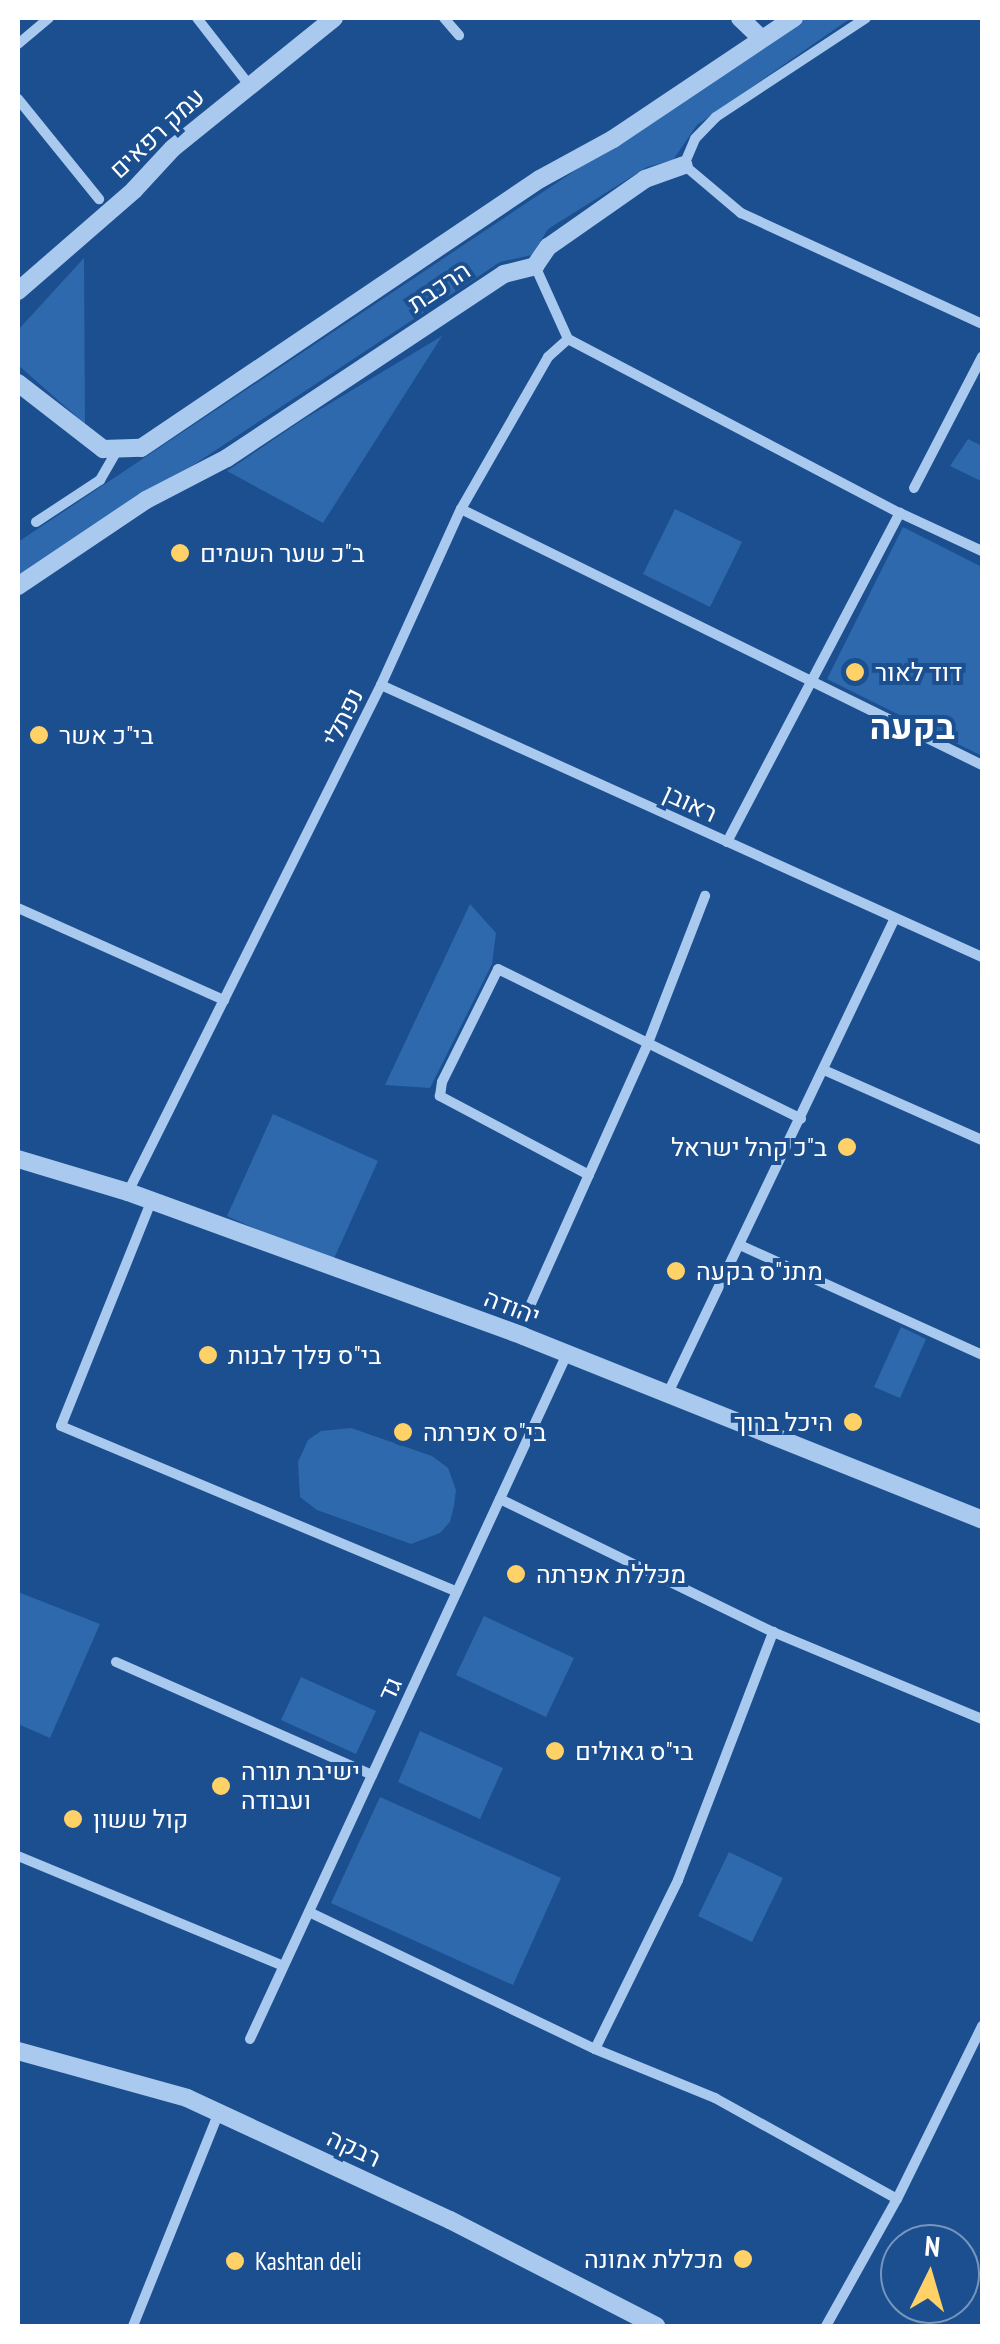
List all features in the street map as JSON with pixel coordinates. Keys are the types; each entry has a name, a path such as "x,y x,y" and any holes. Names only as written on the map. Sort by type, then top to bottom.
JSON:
{"street":[{"path":"18,44 49,18"},
{"path":"198,18 250,86"},
{"name":"עמק רפאים","path":"18,291 134,190 173,148 334,18"},
{"path":"444,18 459,35"},
{"path":"740,18 761,38"},
{"name":"הרכבת","path":"36,522 100,480 116,452 140,448 540,179 613,138 794,18"},
{"path":"866,18 716,117 695,138 684,165 741,213 982,324"},
{"path":"18,99 98,198"},
{"name":"הרכבת","path":"18,586 146,500 246,446 504,274 535,266 548,247 645,179 684,165"},
{"path":"535,266 568,340 900,514 982,551"},
{"name":"נפתלי","path":"128,1192 381,685 461,509 548,357 568,340"},
{"path":"914,488 982,358"},
{"path":"18,382 91,442 116,452"},
{"path":"461,509 982,765"},
{"path":"727,842 900,514"},
{"name":"ראובן","path":"381,685 894,920 982,956"},
{"path":"525,1317 648,1043 706,896"},
{"path":"18,908 224,1000"},
{"path":"668,1394 742,1246 894,920"},
{"path":"589,1175 440,1096 442,1082 498,969 801,1119"},
{"path":"824,1070 982,1140"},
{"name":"יהודה","path":"18,1159 128,1192 668,1394 982,1520"},
{"path":"151,1202 62,1426 456,1592"},
{"path":"742,1246 982,1355"},
{"name":"גד","path":"250,2038 566,1356"},
{"path":"500,1499 772,1632 982,1719"},
{"path":"595,2049 678,1880 772,1632"},
{"path":"116,1662 372,1775"},
{"path":"18,1856 284,1966"},
{"path":"308,1912 595,2049 715,2098 898,2199"},
{"path":"826,2326 898,2199 982,2026"},
{"name":"רבקה","path":"18,2051 188,2098 450,2220 656,2326"},
{"path":"133,2326 220,2112"}],"shaded area":[{"path":"804,18 851,18 697,125 673,160 647,167 548,229 532,255 500,262 18,581 18,542"},
{"path":"84,258 85,424 18,365 18,330"},
{"path":"442,336 323,523 227,471 304,419"},
{"path":"968,439 982,446 981,481 950,466"},
{"path":"675,509 742,542 710,607 643,574"},
{"path":"903,527 982,567 982,756 827,679"},
{"path":"470,904 496,933 492,964 430,1088 385,1085"},
{"path":"273,1114 378,1161 332,1263 227,1216"},
{"path":"901,1327 926,1339 900,1398 874,1387"},
{"path":"351,1428 432,1456 448,1468 456,1490 450,1522 440,1533 411,1544 317,1510 300,1497 298,1462 308,1440 321,1431"},
{"path":"18,1592 100,1624 50,1738 18,1724"},
{"path":"484,1616 574,1658 546,1717 456,1675"},
{"path":"301,1677 376,1711 356,1754 281,1720"},
{"path":"420,1731 503,1768 480,1819 398,1782"},
{"path":"380,1797 561,1878 513,1985 331,1903"},
{"path":"729,1852 783,1878 752,1942 698,1916"}],"place":[{"name":"ב\"כ שער השמים","path":"180,553"},
{"name":"דוד לאור","path":"855,672"},
{"name":"בי\"כ אשר","path":"39,735"},
{"name":"ב\"כ קהל ישראל","path":"847,1147"},
{"name":"מתנ\"ס בקעה","path":"676,1271"},
{"name":"בי\"ס פלך לבנות","path":"208,1355"},
{"name":"היכל ברוך","path":"853,1422"},
{"name":"בי\"ס אפרתה","path":"403,1432"},
{"name":"מכללת אפרתה","path":"516,1574"},
{"name":"בי\"ס גאולים","path":"555,1751"},
{"name":"ישיבת תורה ועבודה","path":"221,1786"},
{"name":"קול ששון","path":"73,1819"},
{"name":"מכללת אמונה","path":"743,2259"},
{"name":"Kashtan deli","path":"235,2261"}],"district":[{"name":"בקעה","path":"912,726"}]}
